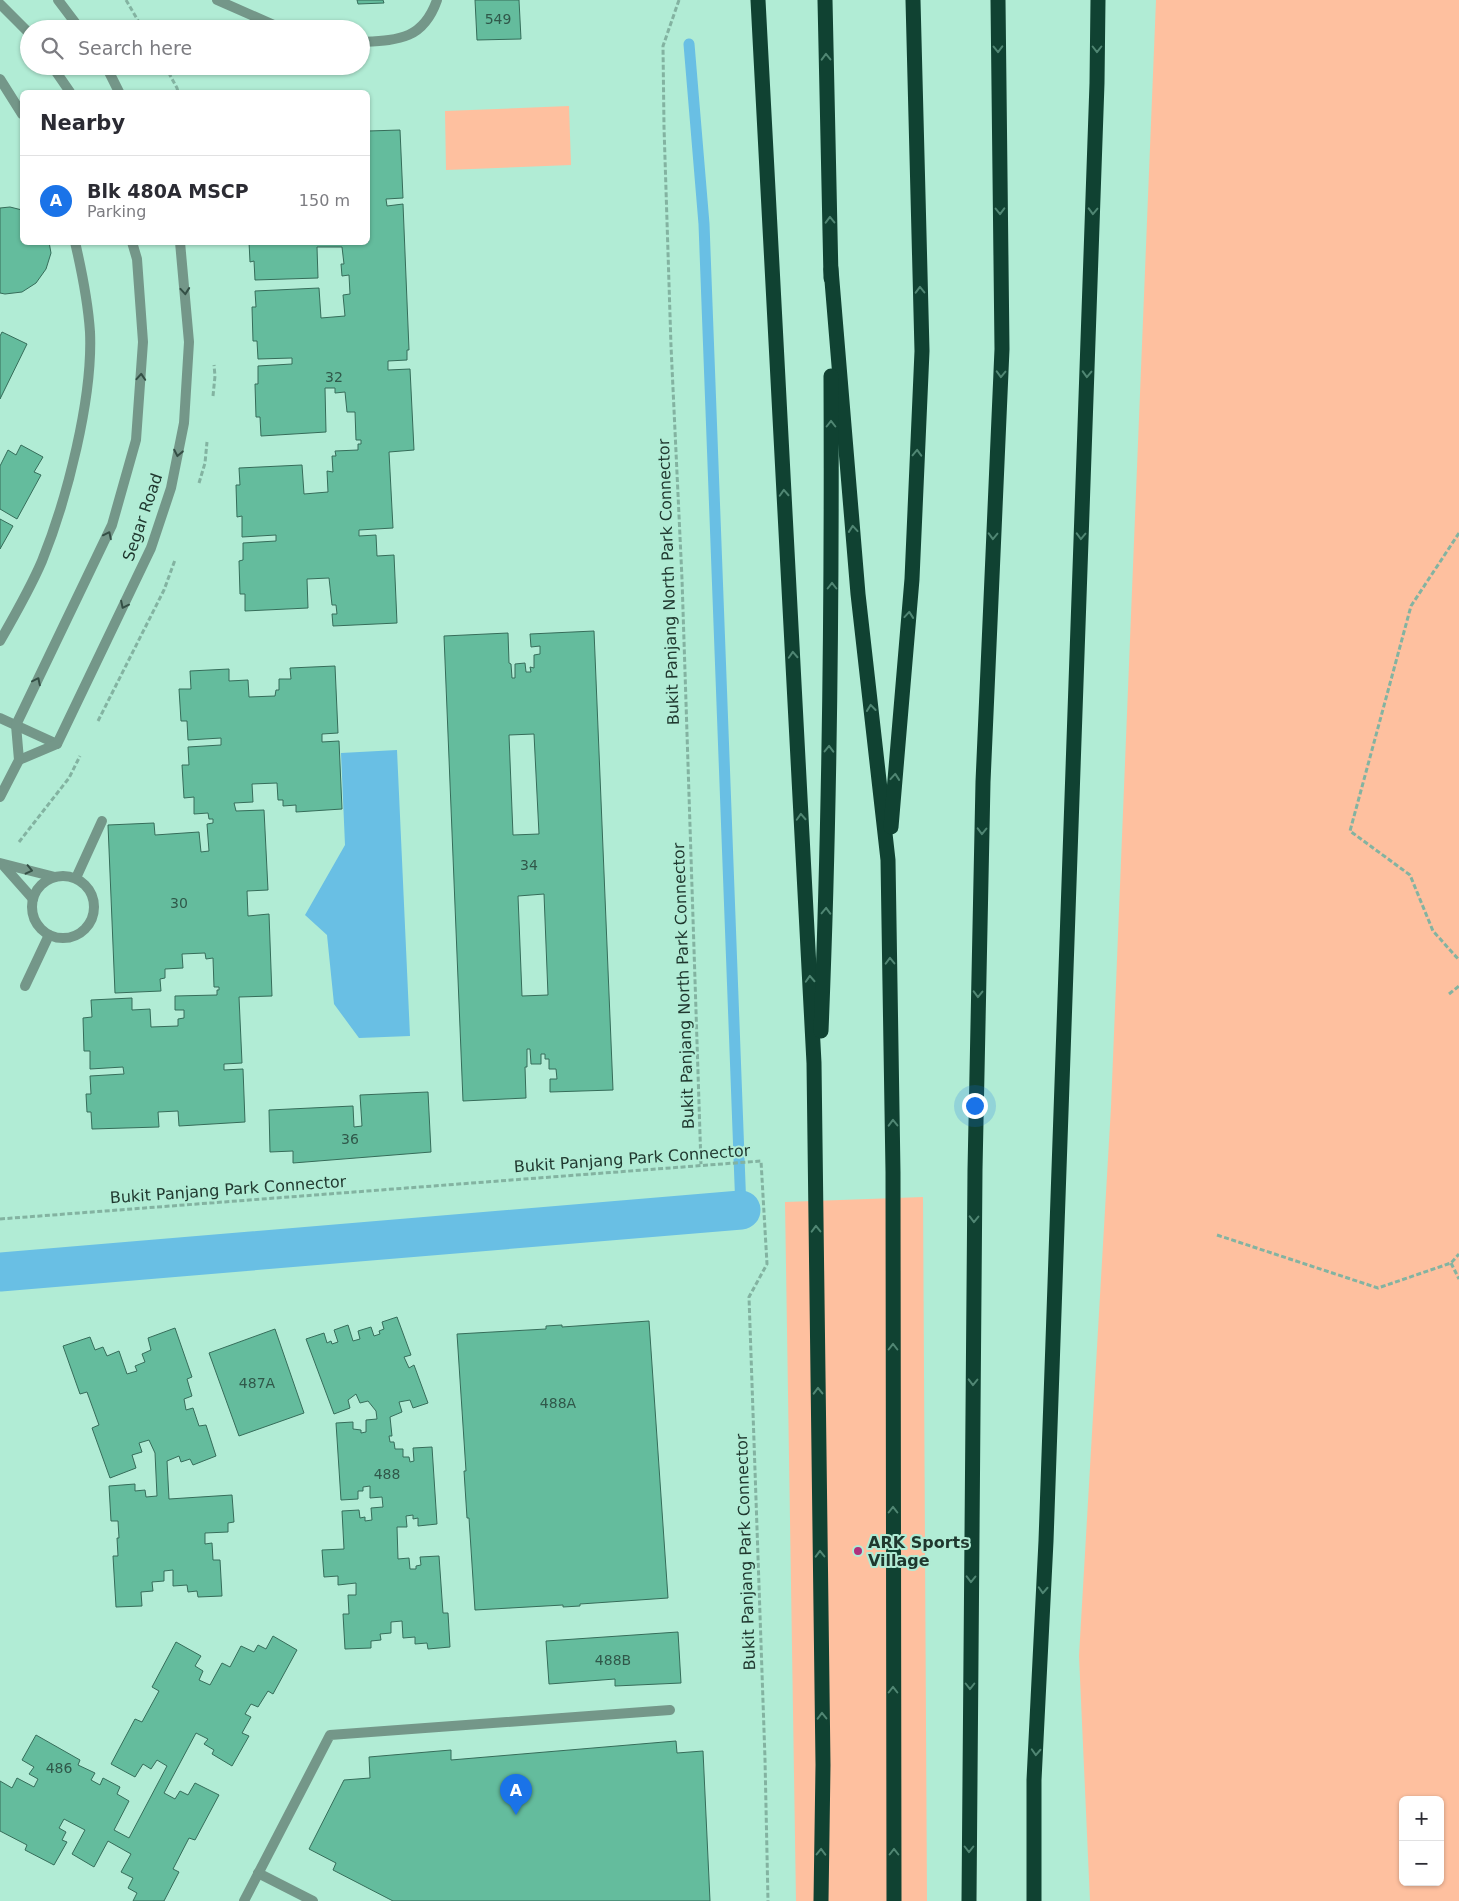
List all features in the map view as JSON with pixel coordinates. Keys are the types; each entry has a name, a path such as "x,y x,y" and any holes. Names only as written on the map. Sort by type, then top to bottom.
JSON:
{"highway":[{"path":"758,0 814,1063 822,1745 821,1901"},
{"path":"814,1063 820,1054 826,909 832,601 831,269 825,0"},
{"path":"888,860 912,579 922,351 913,0"},
{"path":"968,1901 975,1170 983,782 1002,349 998,0"},
{"path":"1034,1901 1034,1780 1046,1541 1097,93 1098,0"},
{"path":"831,269 858,594 888,860 893,1172 894,1901"}],"street":[{"path":"58,0 73,20"},
{"path":"217,0 263,20"},
{"path":"370,41 394,40 410,36 424,23 437,0"},
{"path":"0,4 20,24"},
{"path":"58,75 69,90"},
{"path":"110,75 118,90"},
{"path":"0,79 20,111"},
{"path":"0,641 29,589 48,546 70,472 83,411 90,334 88,305 76,245"},
{"name":"Segar Road","path":"16,725 112,526 136,440 143,342 137,258 133,245"},
{"name":"Segar Road","path":"56,744 151,548 171,488 184,423 189,342 180,245"},
{"path":"0,718 56,744"},
{"path":"0,797 19,760 16,725"},
{"path":"19,760 56,744"},
{"path":"76,878 102,821"},
{"path":"1,864 55,877"},
{"path":"1,864 33,899"},
{"path":"66,876 76,878 91,892 94,902 94,912 91,921 77,935 68,938 58,938 49,935 41,929 35,920 32,910 33,899 38,889 45,881 55,877 66,876"},
{"path":"26,986 49,935"},
{"path":"244,1901 330,1735 670,1710"},
{"path":"258,1873 313,1901"}],"path":[{"path":"126,0 138,20"},
{"name":"Bukit Panjang North Park Connector","path":"678,0 663,46 664,127 682,588 701,1165"},
{"path":"169,75 178,90"},
{"path":"1459,533 1411,606 1350,831 1410,875 1433,930 1459,960"},
{"path":"1,864 69,778"},
{"path":"1449,994 1459,986"},
{"name":"Bukit Panjang Park Connector","path":"0,1219 762,1161 767,1264 749,1297 768,1901"},
{"path":"1217,1235 1378,1288 1451,1263 1459,1254"},
{"path":"1451,1263 1459,1279"}],"shaded area":[{"path":"1156,0 1459,0 1459,1901 1090,1901 1079,1656 1111,1107"},
{"path":"569,106 571,165 446,170 445,111"},
{"name":"ARK Sports Village","path":"923,1197 927,1901 796,1901 785,1202"}],"water":[{"path":"397,750 410,1036 359,1038 334,1004 327,935 305,915 345,845 341,753"}],"building":[{"path":"357,0 383,0 384,3 358,4"},
{"path":"475,0 519,0 521,39 477,40"},
{"path":"400,130 403,198 386,199 387,206 403,204 409,350 407,350 407,360 388,361 388,370 410,369 414,450 389,452 393,528 359,530 359,536 376,535 377,556 394,555 397,623 333,626 332,614 337,614 336,605 332,605 329,578 307,579 308,608 245,611 245,594 240,594 239,561 243,560 243,543 276,541 276,535 242,537 242,516 237,517 236,485 240,485 239,468 302,465 304,494 328,492 327,471 333,472 332,456 336,456 335,451 358,450 358,444 361,444 361,440 356,440 355,412 347,412 345,392 335,393 335,388 325,388 326,432 261,436 260,417 256,417 255,384 258,384 258,366 292,364 292,358 258,359 257,341 253,341 252,307 256,307 255,291 319,288 321,318 345,316 343,295 350,294 349,275 342,276 341,264 344,264 342,247 317,247 318,278 255,280 254,261 250,262 249,245 370,245 370,131"},
{"path":"10,207 20,210 20,245 50,245 51,253 46,269 36,283 22,292 0,293 0,208"},
{"path":"2,332 27,344 0,399 0,336"},
{"path":"21,445 43,457 34,472 41,475 17,519 0,509 0,466 8,450 16,455"},
{"path":"0,519 13,526 0,549"},
{"path":"594,631 613,1090 550,1092 550,1079 557,1079 556,1069 549,1069 549,1059 545,1059 545,1054 541,1054 541,1064 531,1064 530,1049 527,1049 527,1067 525,1067 526,1098 463,1101 444,636 508,633 509,663 511,664 512,678 515,678 515,664 525,663 526,672 531,672 530,667 534,668 534,655 540,654 540,646 531,647 530,634","holes":["534,734 539,834 513,835 509,735","544,894 548,995 522,996 518,896"]},
{"path":"335,666 338,733 322,734 322,742 339,741 342,809 296,812 296,805 283,806 283,800 278,800 277,783 252,784 253,802 234,803 236,811 264,810 268,890 247,891 248,916 269,914 272,996 239,997 242,1063 224,1064 224,1070 243,1069 245,1122 179,1126 178,1111 158,1112 159,1127 92,1129 91,1112 87,1112 86,1094 91,1094 90,1076 124,1074 123,1067 90,1069 90,1051 84,1051 83,1018 92,1017 91,1000 132,998 132,1010 150,1009 151,1027 178,1026 178,1019 184,1018 184,1010 175,1010 175,996 217,995 217,990 219,990 219,987 214,987 213,958 206,959 205,953 182,954 183,968 165,969 165,978 160,979 161,991 115,993 108,825 154,823 155,835 199,832 201,852 209,851 207,824 213,823 213,819 209,819 208,813 194,814 194,797 184,798 182,765 189,765 188,747 221,745 221,738 188,740 187,721 181,721 179,689 191,689 190,671 229,669 229,681 248,680 249,697 275,696 276,690 279,690 279,679 291,679 290,668"},
{"path":"428,1092 431,1152 293,1163 293,1151 270,1152 269,1110 353,1106 354,1127 362,1126 360,1095"},
{"path":"397,1317 411,1355 404,1357 409,1368 414,1365 428,1403 413,1408 410,1400 399,1402 402,1412 390,1417 392,1436 389,1436 390,1442 394,1442 395,1449 403,1449 403,1457 409,1457 410,1462 414,1461 413,1448 432,1447 437,1524 418,1526 418,1518 413,1519 413,1515 406,1516 407,1527 397,1527 398,1559 409,1558 410,1569 416,1569 416,1566 421,1565 420,1557 439,1556 443,1613 448,1613 450,1647 428,1649 427,1643 415,1644 415,1637 403,1638 402,1621 391,1622 391,1633 380,1634 381,1640 371,1641 371,1648 345,1649 343,1614 349,1614 348,1595 356,1595 356,1583 338,1585 338,1576 324,1577 322,1550 344,1549 342,1511 359,1510 360,1518 365,1517 365,1521 372,1520 371,1508 383,1507 382,1497 370,1498 370,1486 363,1487 363,1491 358,1491 358,1499 341,1500 336,1423 353,1422 353,1429 361,1430 361,1433 366,1432 366,1420 377,1419 376,1411 368,1401 360,1403 356,1394 348,1400 350,1408 334,1414 306,1339 324,1333 327,1343 331,1341 332,1344 338,1342 334,1330 348,1325 353,1341 360,1339 358,1331 371,1327 374,1336 380,1334 379,1331 384,1329 382,1322"},
{"path":"649,1321 668,1598 580,1604 580,1606 563,1607 563,1605 475,1610 469,1518 467,1518 464,1471 466,1471 457,1334 546,1329 546,1326 562,1325 562,1327"},
{"path":"175,1328 192,1377 187,1379 192,1396 184,1399 186,1410 193,1408 199,1426 206,1425 216,1456 193,1465 190,1459 181,1462 179,1456 167,1461 169,1499 232,1495 234,1522 228,1523 228,1532 205,1533 205,1544 212,1543 213,1560 220,1560 222,1596 198,1597 197,1591 188,1592 187,1585 173,1586 173,1570 164,1571 164,1581 152,1582 153,1591 141,1592 142,1606 116,1607 113,1556 118,1556 117,1538 119,1538 118,1521 111,1521 109,1486 135,1484 135,1491 145,1490 146,1497 157,1496 155,1453 149,1440 139,1443 142,1452 132,1455 136,1468 110,1478 92,1428 99,1425 87,1392 80,1394 63,1346 90,1337 95,1350 103,1347 107,1356 119,1351 127,1374 137,1371 135,1366 145,1362 142,1354 151,1350 148,1338"},
{"path":"275,1329 304,1413 239,1436 209,1353"},
{"path":"678,1632 681,1683 615,1686 615,1679 549,1684 546,1641"},
{"path":"273,1636 297,1650 273,1694 268,1691 258,1707 251,1704 245,1714 251,1717 242,1733 249,1736 232,1766 212,1754 214,1750 204,1744 208,1739 196,1733 164,1793 175,1799 180,1791 188,1795 195,1783 219,1795 195,1840 189,1838 173,1869 179,1872 164,1901 133,1901 137,1893 128,1888 133,1878 121,1872 131,1854 108,1841 94,1867 72,1854 85,1830 64,1819 59,1828 66,1832 62,1840 67,1842 54,1865 25,1850 27,1845 0,1831 0,1781 12,1788 17,1778 34,1787 38,1779 29,1774 34,1767 22,1760 36,1735 80,1760 78,1765 95,1773 91,1780 100,1785 103,1778 120,1787 117,1794 129,1801 114,1830 129,1838 167,1766 157,1760 151,1769 143,1764 135,1777 111,1764 135,1719 142,1722 159,1691 152,1687 176,1642 201,1656 195,1666 203,1671 199,1680 210,1685 222,1663 230,1667 241,1646 254,1652 258,1645 266,1649"},
{"path":"676,1741 677,1753 703,1751 710,1901 393,1901 333,1870 336,1863 309,1849 344,1780 370,1778 369,1757 451,1750 451,1760"}],"waterway":[{"path":"689,44 704,224 741,1210"},
{"path":"0,1272 741,1210"}],"place":[{"name":"ARK Sports Village","path":"858,1551"},
{"name":"Blk 480A MSCP","path":"516,1815"}]}
